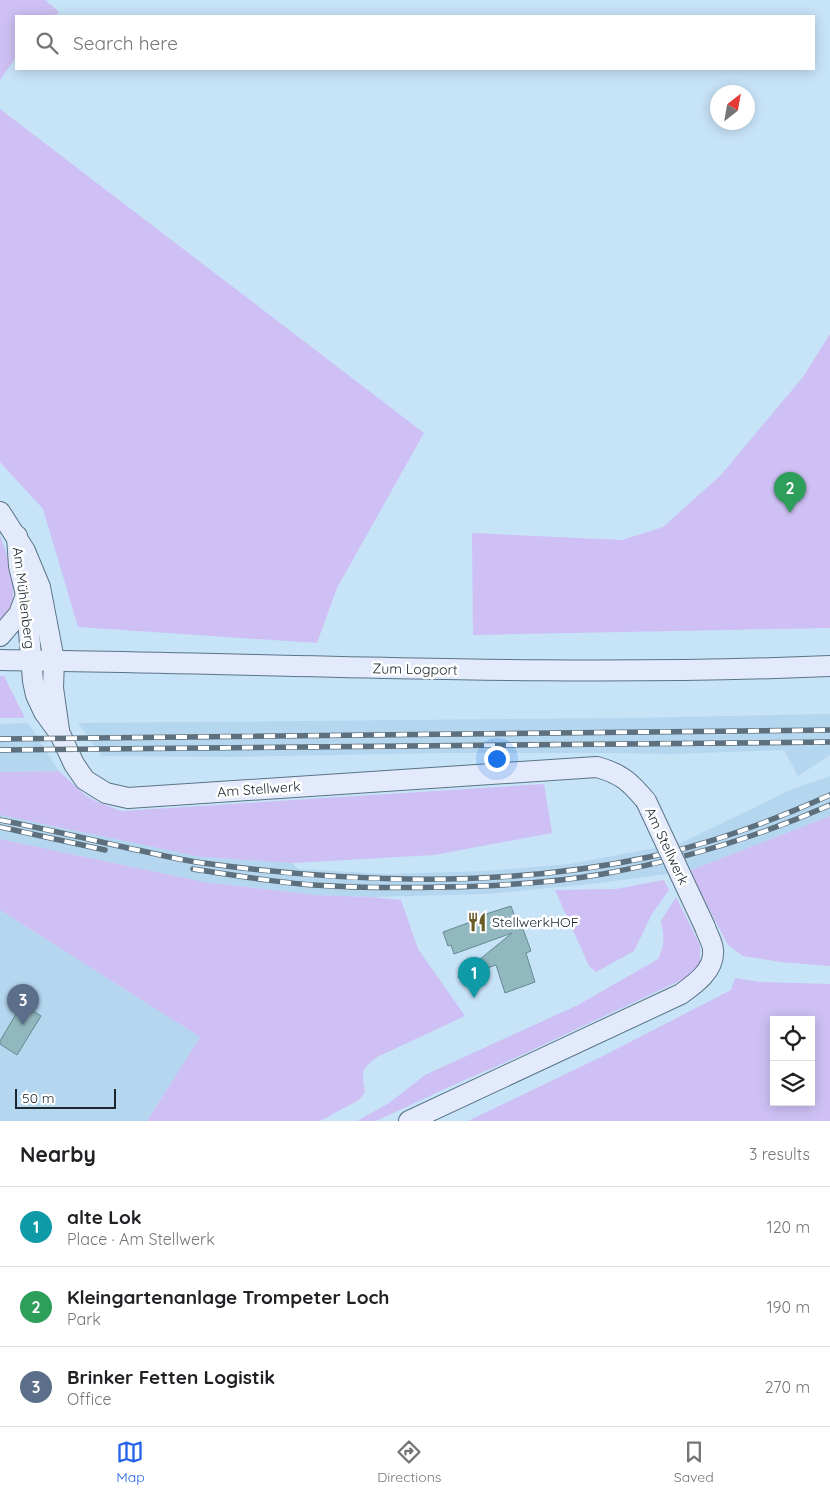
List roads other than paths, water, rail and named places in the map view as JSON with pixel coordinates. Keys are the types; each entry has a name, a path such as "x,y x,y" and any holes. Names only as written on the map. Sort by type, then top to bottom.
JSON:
{"street":[{"name":"Am Mühlenberg","path":"0,512 17,536 40,587 54,660"},
{"name":"Am Mühlenberg","path":"17,536 19,566 26,595 32,660"},
{"path":"0,636 19,614 26,595"},
{"name":"Zum Logport","path":"0,660 524,671 830,666"},
{"name":"Am Stellwerk","path":"32,660 36,695 44,712 60,734 74,764 85,780 106,792 128,798 597,767 614,772 631,783 646,801 705,927 713,950 707,971 702,978 681,994 409,1121"},
{"name":"Am Stellwerk","path":"54,660 53,688 60,734"}],"railway":[{"path":"0,739 830,730"},
{"path":"0,750 830,742"},
{"path":"0,820 196,862 252,869 366,878 480,878 537,874 593,867 672,852 741,831 830,795"},
{"path":"193,869 283,882 346,887 465,887 544,882 603,874 661,862 747,837 830,805"},
{"path":"0,827 105,850"}],"place":[{"name":"Kleingartenanlage Trompeter Loch","path":"790,513"},
{"name":"StellwerkHOF","path":"477,922"},
{"name":"alte Lok","path":"474,998"},
{"name":"Brinker Fetten Logistik","path":"23,1025"}]}
